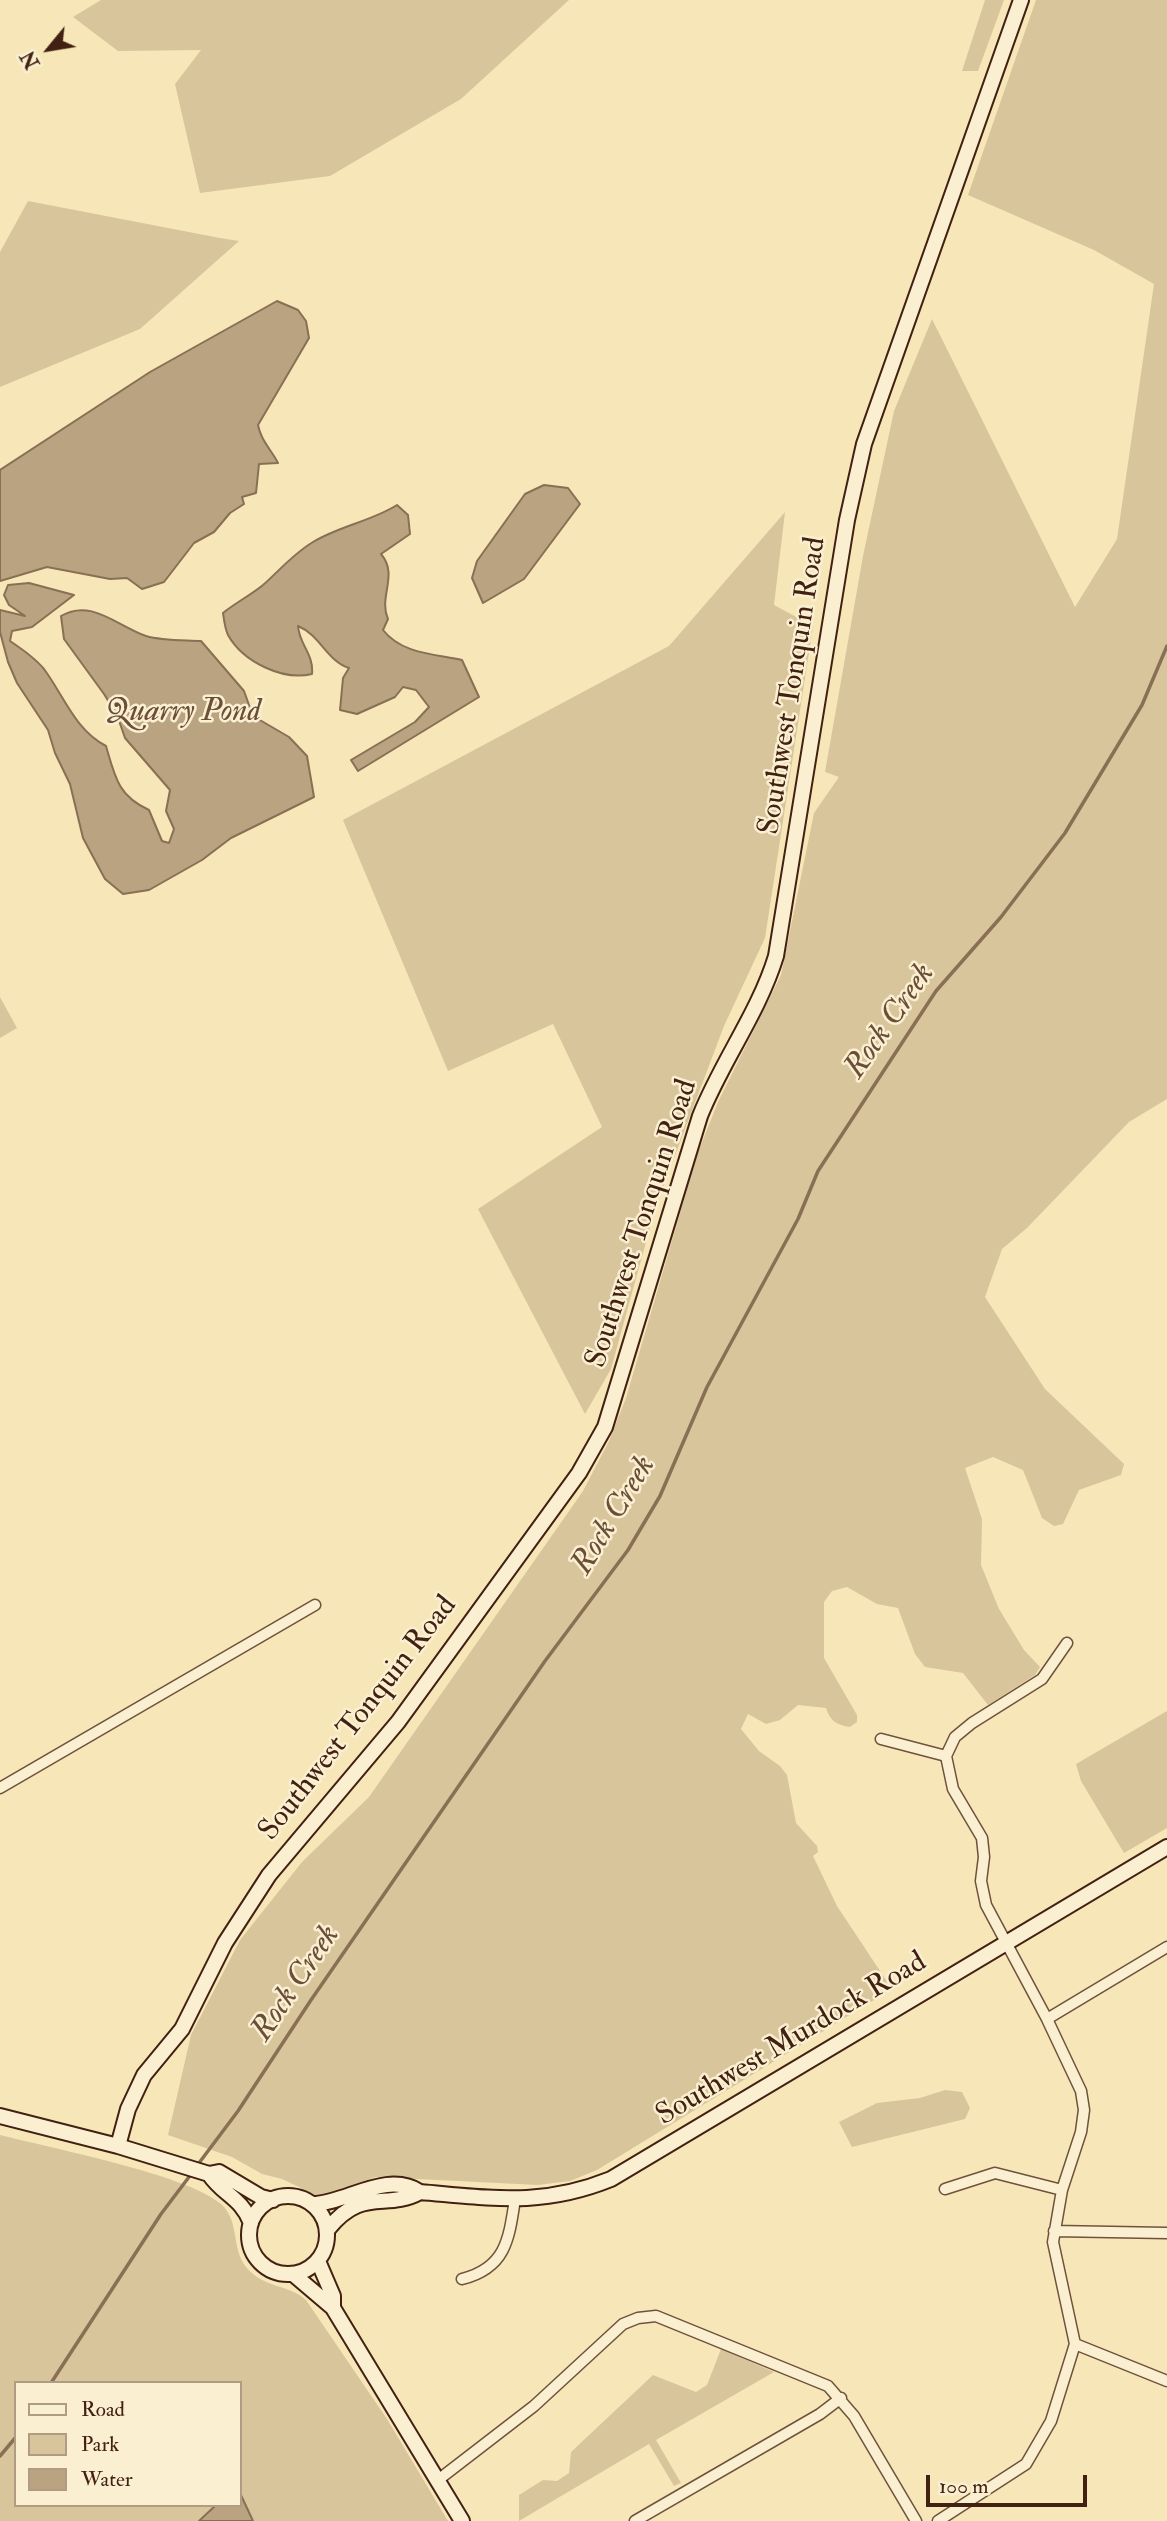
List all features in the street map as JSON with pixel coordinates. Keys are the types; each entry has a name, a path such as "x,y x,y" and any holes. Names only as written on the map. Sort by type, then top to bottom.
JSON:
{"main road":[{"name":"Southwest Tonquin Road","path":"118,2146 128,2109 144,2075 182,2029 225,1943 269,1875 398,1722 579,1473 605,1427 700,1116 717,1076 762,992 776,956 847,520 864,444 889,367 1021,0"},
{"name":"Southwest Murdock Road","path":"316,2204 387,2186 410,2186 421,2192 515,2199 568,2194 621,2174 1167,1847"},
{"path":"0,2116 118,2146 209,2174 219,2172 261,2197 273,2200"},
{"path":"209,2174 215,2184 241,2203 251,2223 250,2245 253,2256 274,2273 293,2274 318,2261 326,2247 328,2229 316,2204 289,2196 273,2200 260,2209 251,2223"},
{"name":"Southwest Murdock Road","path":"328,2229 352,2207 378,2200 409,2199 421,2192"},
{"path":"318,2261 333,2296 333,2308"},
{"path":"293,2274 333,2308 462,2521"}],"street":[{"path":"0,1788 315,1605"},
{"path":"938,2521 1026,2465 1051,2421 1075,2344 1054,2255 1054,2231 1062,2190 1081,2133 1084,2110 1077,2079 986,1905 981,1881 984,1857 982,1838 953,1789 946,1756 956,1737 972,1723 1042,1679 1067,1643"},
{"path":"881,1739 946,1756"},
{"path":"1047,2019 1167,1947"},
{"path":"945,2189 995,2173 1062,2190"},
{"path":"462,2279 479,2275 499,2258 509,2241 515,2199"},
{"path":"1054,2231 1167,2233"},
{"path":"438,2480 534,2406 615,2329 638,2318 656,2316 820,2381 841,2398 916,2521"},
{"path":"1075,2344 1167,2381"},
{"path":"635,2521 820,2414 841,2398"}],"green space":[{"path":"101,0 569,0 461,99 330,176 200,193 175,84 201,50 118,51 73,17"},
{"path":"985,0 1004,0 978,71 962,71"},
{"path":"1036,0 1167,0 1167,1099 1129,1122 1027,1228 1002,1249 985,1297 1045,1389 1124,1464 1121,1475 1079,1490 1063,1524 1054,1526 1042,1518 1023,1470 993,1457 965,1468 982,1519 981,1565 999,1609 1024,1650 1040,1667 1035,1675 988,1705 963,1673 925,1667 915,1654 898,1608 877,1604 847,1587 832,1591 824,1602 824,1658 857,1715 857,1722 850,1727 841,1725 832,1719 826,1708 798,1705 780,1720 766,1724 748,1714 741,1729 759,1751 780,1766 787,1775 796,1823 817,1846 818,1852 813,1856 837,1906 892,1989 597,2170 570,2181 538,2185 376,2177 318,2196 282,2179 262,2174 232,2157 168,2135 191,2035 240,1940 302,1862 369,1797 583,1491 609,1441 626,1398 697,1155 718,1102 781,975 814,813 839,777 825,772 863,556 894,411 932,319 1075,607 1117,539 1154,284 1094,250 968,195"},
{"path":"28,201 239,241 140,329 0,387 0,252"},
{"path":"785,512 774,605 813,626 765,938 724,1026 656,1206 611,1369 585,1414 478,1209 602,1127 553,1024 448,1071 343,820 669,646"},
{"path":"0,997 17,1028 0,1038"},
{"path":"1167,1711 1167,1828 1124,1853 1081,1781 1076,1764"},
{"path":"945,2090 962,2092 970,2108 965,2119 852,2147 839,2122 877,2103 920,2098"},
{"path":"0,2135 149,2172 204,2193 221,2204 231,2218 238,2252 246,2267 260,2279 306,2300 387,2419 448,2521 0,2521"},
{"path":"721,2349 774,2372 656,2440 681,2483 674,2486 649,2444 519,2521 519,2495 543,2480 557,2481 569,2473 571,2452 653,2375 696,2392 707,2385"}],"water":[{"path":"277,301 298,310 306,321 309,338 258,425 278,463 259,464 256,493 242,497 244,504 230,513 214,532 194,543 164,582 142,589 127,578 110,579 47,567 0,581 0,470 150,372"},
{"path":"544,485 568,488 580,504 524,579 483,603 472,578 477,561 525,494"},
{"path":"397,505 408,515 410,534 381,554 388,570 385,603 388,619 383,630 399,644 409,648 462,660 479,697 358,771 351,760 415,722 429,707 416,690 403,687 395,697 357,714 340,710 343,678 349,668 335,660 306,630 298,626 311,661 312,674 289,675 265,667 243,653 227,633 223,613 263,585 313,542"},
{"name":"Quarry Pond","path":"29,583 74,595 32,627 12,631 10,641 40,665 78,722 106,746 119,784 130,798 149,810 162,841 169,843 174,829 166,811 170,790 125,738 117,715 64,639 61,616 72,611 93,612 153,638 201,641 244,691 253,716 289,737 307,756 314,797 231,838 202,860 149,890 123,894 105,879 83,838 70,784 55,753 48,730 17,683 8,662 0,632 0,610 25,616 9,605 4,595 8,585"},
{"path":"242,2497 253,2521 199,2521 214,2507 242,2507"}],"waterway":[{"name":"Rock Creek","path":"196,2167 238,2111 311,2000 545,1661 628,1550 660,1496 707,1387 798,1219 818,1171 936,991 1001,917 1065,833 1142,705 1167,646"},
{"name":"Rock Creek","path":"52,2381 161,2214 192,2173"},
{"name":"Rock Creek","path":"0,2456 14,2439"}]}
